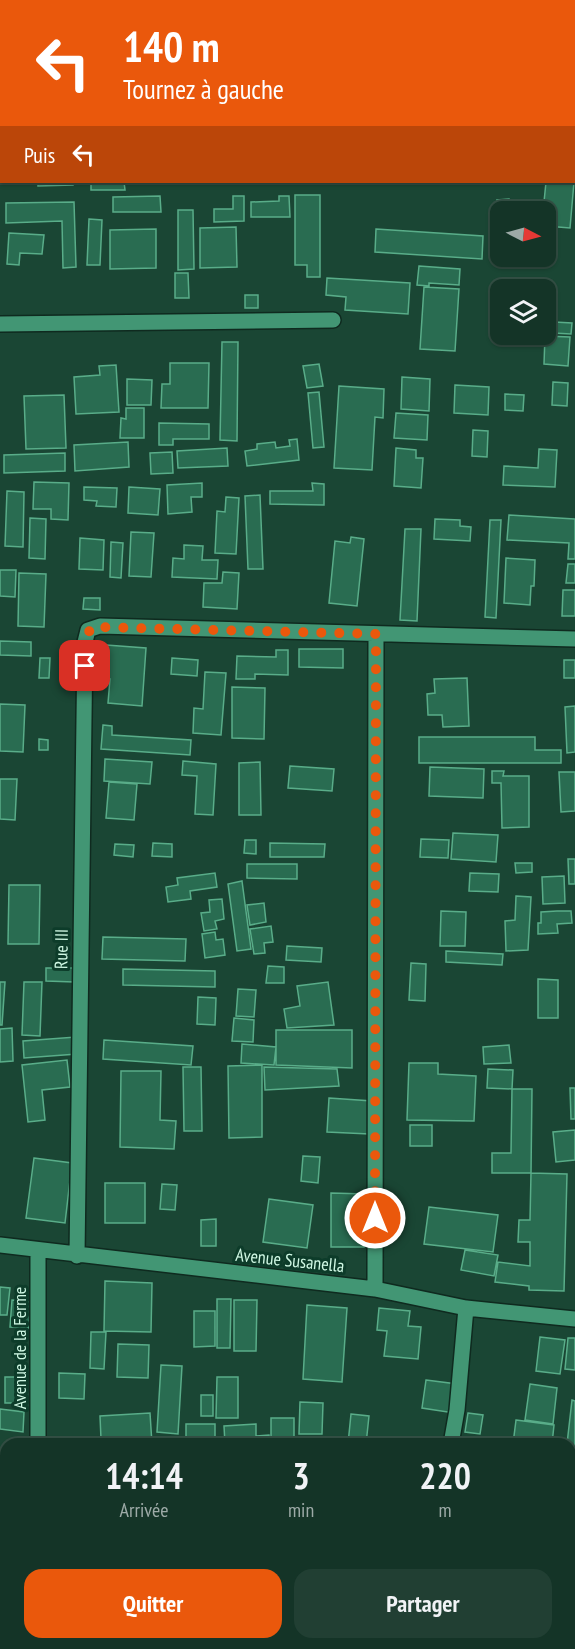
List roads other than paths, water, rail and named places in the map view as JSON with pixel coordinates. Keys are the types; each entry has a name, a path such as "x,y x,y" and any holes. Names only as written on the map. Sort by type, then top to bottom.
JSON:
{"street":[{"path":"0,324 333,320"},
{"name":"Rue III","path":"77,1256 85,642 88,630 100,626 376,634"},
{"path":"375,1289 376,634 575,639"},
{"name":"Avenue Susanella","path":"0,1245 77,1256 375,1289 466,1308 575,1319"},
{"name":"Avenue de la Ferme","path":"38,1251 38,1438"},
{"path":"452,1438 457,1410 466,1308"}]}
